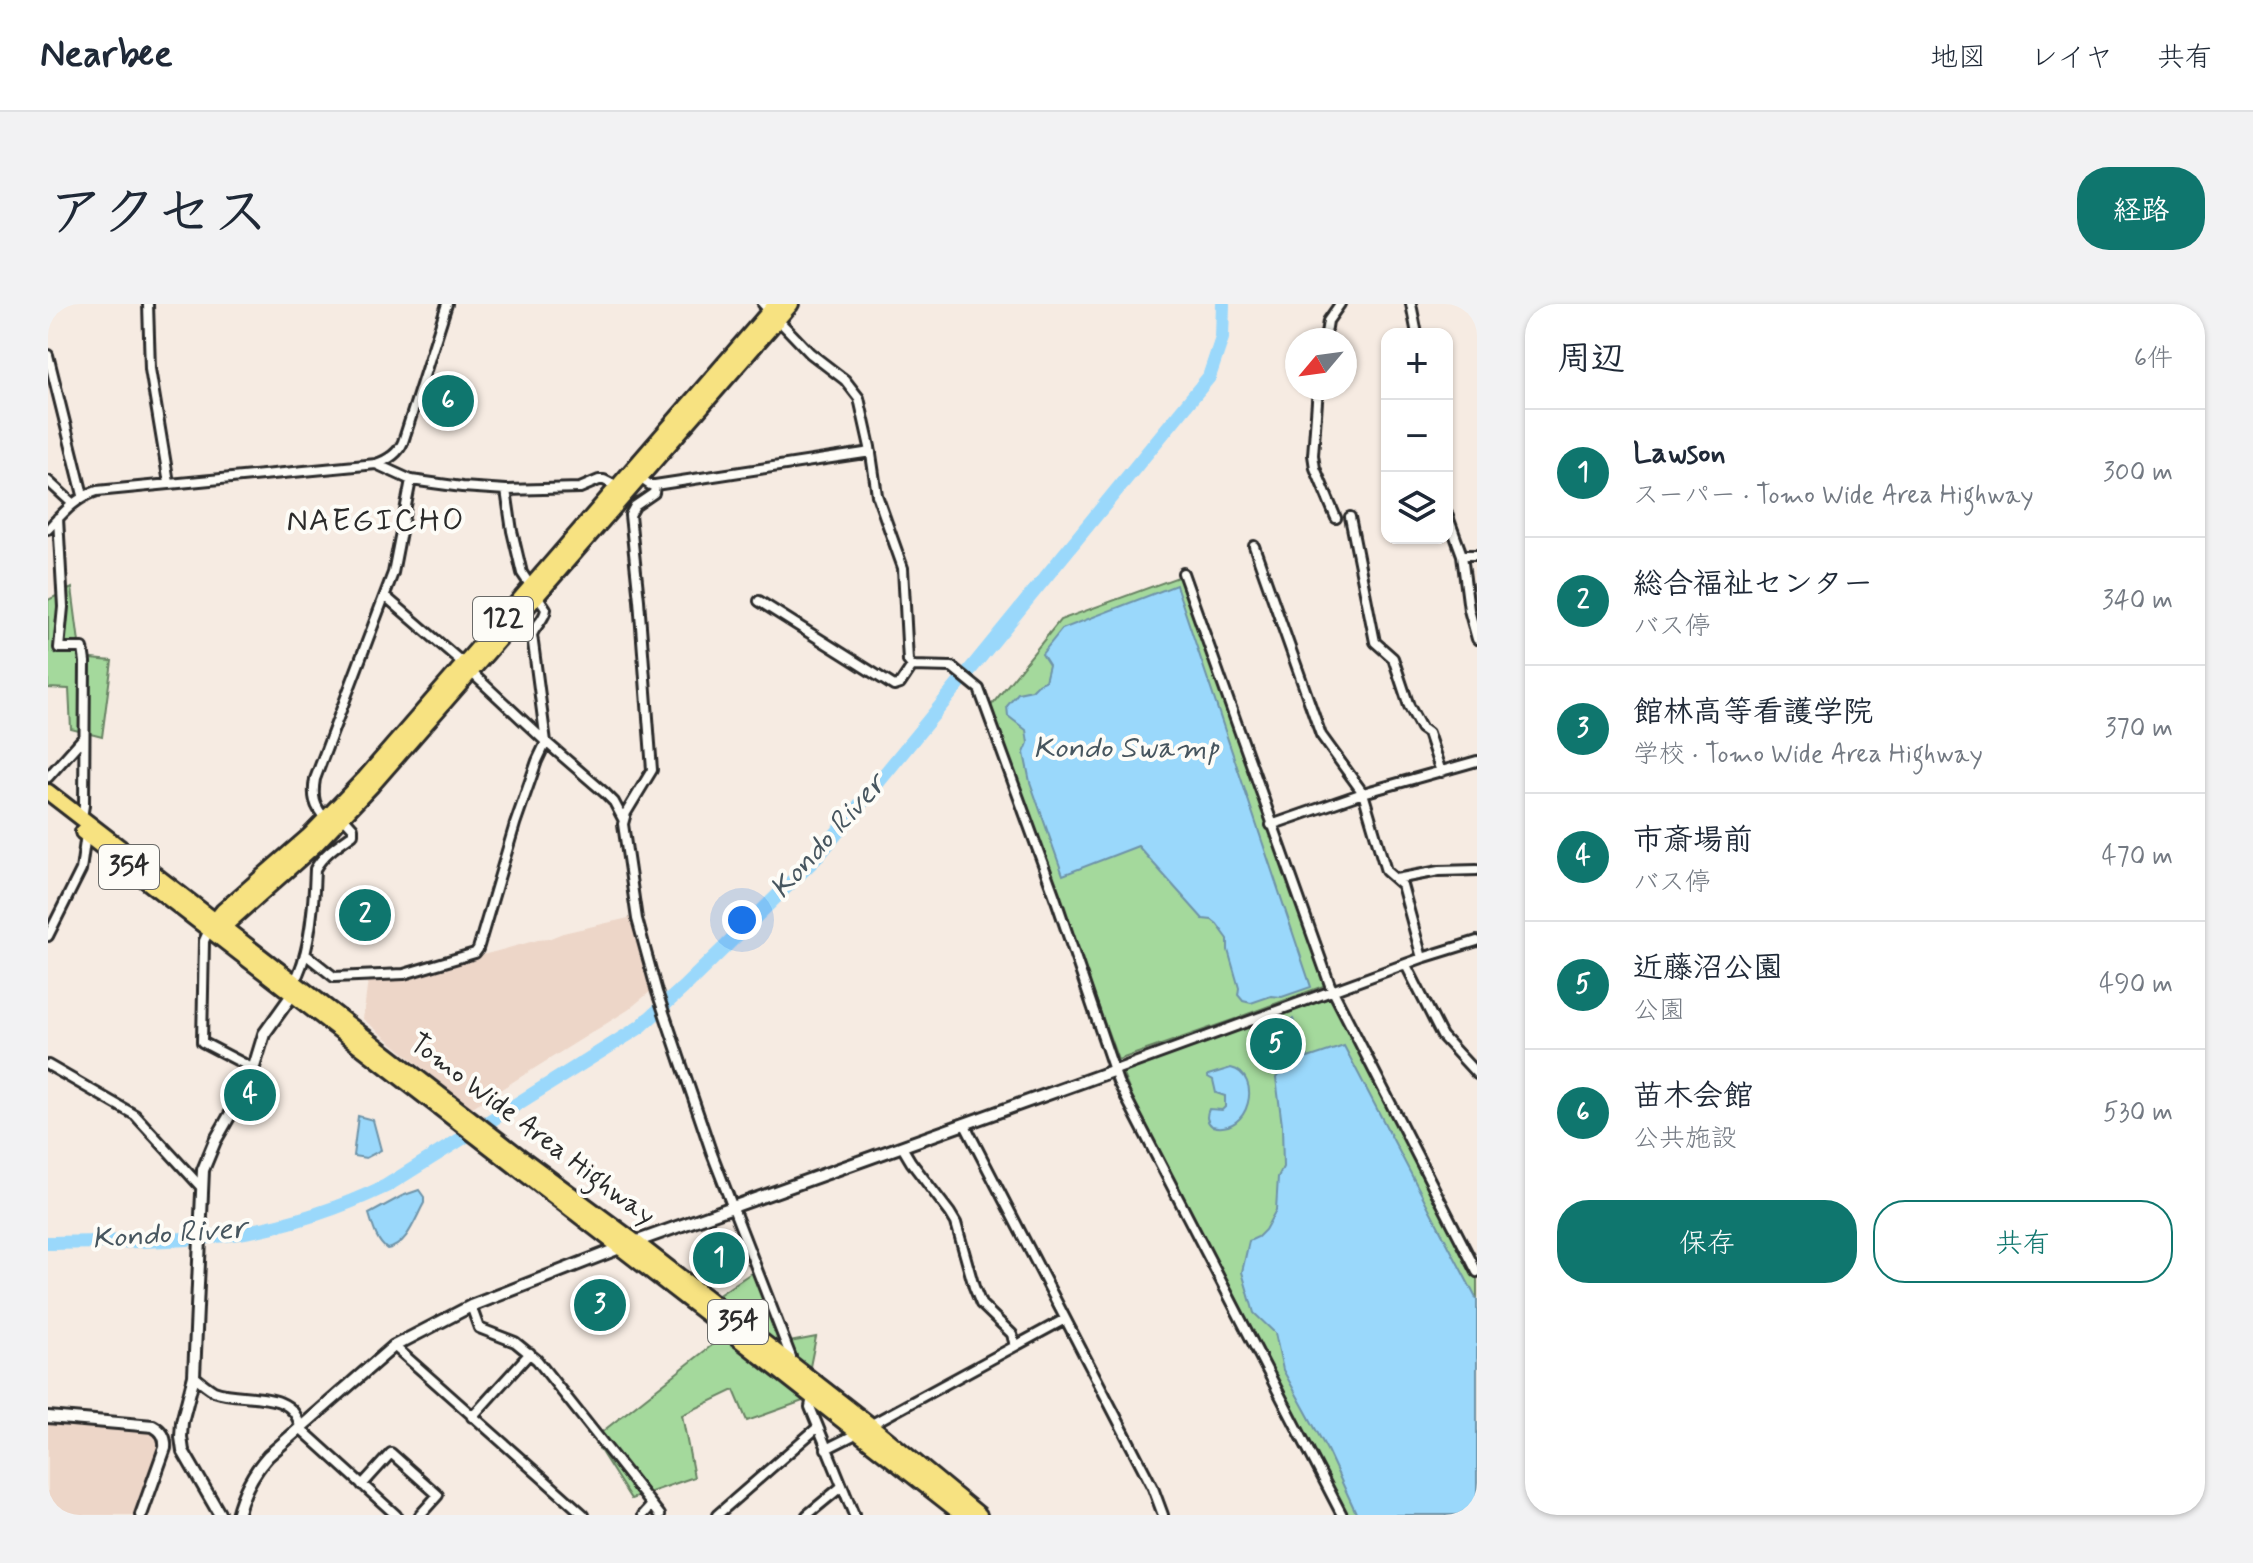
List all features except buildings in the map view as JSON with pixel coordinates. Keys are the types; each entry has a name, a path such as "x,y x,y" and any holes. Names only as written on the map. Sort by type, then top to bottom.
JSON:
{"highway":[{"name":"122","path":"534,592 618,487 772,310 791,304"},
{"name":"122","path":"216,925 326,819 640,478 772,310"},
{"name":"122","path":"216,925 288,871 343,817 423,729 468,668"},
{"name":"Tomo Wide Area Highway","path":"48,792 488,1139 621,1248 812,1396 864,1429 979,1515"},
{"name":"Tomo Wide Area Highway","path":"48,805 216,925"},
{"name":"Tomo Wide Area Highway","path":"488,1139 635,1242 789,1363 963,1515"}],"street":[{"path":"148,304 150,369 169,483"},
{"path":"394,470 447,304"},
{"path":"1327,328 1340,304"},
{"path":"1411,304 1416,328"},
{"path":"772,310 810,353 845,380 859,398 877,495 903,568 908,661 912,666 952,667 977,686 1055,897 1118,1082 1342,1515"},
{"path":"48,355 83,495"},
{"path":"1317,400 1313,455 1315,468 1336,518"},
{"path":"48,529 83,495 105,490 376,464 398,451"},
{"path":"640,478 655,485 871,452"},
{"path":"376,464 411,480 506,490 580,488 599,480 618,487"},
{"path":"326,819 318,812 314,802 315,779 393,573 411,480"},
{"path":"48,481 72,503"},
{"path":"623,819 652,770 630,515 635,506 654,493 655,485"},
{"path":"305,954 334,977 404,974 477,952 518,814 546,742 533,641 533,632 546,613 545,605 522,573 506,490"},
{"path":"1350,517 1375,642 1393,658 1409,706 1421,728 1428,733 1441,772"},
{"path":"58,518 63,607 59,648 83,648 85,737 82,819"},
{"path":"1453,530 1462,555 1467,601 1477,639"},
{"path":"1254,546 1321,735 1363,793 1386,871 1402,885 1422,958"},
{"path":"1462,555 1477,555"},
{"path":"1183,573 1332,991 1477,1272"},
{"path":"385,596 605,793 623,819 637,919 658,994 707,1139 791,1357 789,1363"},
{"path":"759,601 894,686 900,684 912,666"},
{"path":"48,777 85,737"},
{"path":"1271,825 1363,793 1477,761"},
{"path":"220,1515 183,1451 181,1437 194,1376 201,1187 208,1156 250,1080 264,1034 293,988 301,969 317,864 339,842 353,834 351,825 343,817"},
{"path":"48,936 81,870 86,834"},
{"path":"1396,879 1439,871 1477,870"},
{"path":"216,925 204,941 202,1042 254,1069"},
{"path":"237,1515 245,1489 259,1466 300,1428 394,1346 471,1306 733,1206 1422,958 1477,941"},
{"path":"1406,965 1442,1036 1477,1074"},
{"path":"48,1065 135,1115 201,1187"},
{"path":"965,1125 1153,1488 1163,1515"},
{"path":"902,1147 956,1223 981,1304 1012,1334 1015,1346"},
{"path":"471,1306 479,1328 515,1342 537,1360 660,1515"},
{"path":"826,1449 1065,1319"},
{"path":"394,1346 584,1515"},
{"path":"472,1417 530,1353"},
{"path":"194,1376 213,1390 290,1407 300,1428 396,1515"},
{"path":"812,1396 810,1407 854,1515"},
{"path":"48,1417 153,1426 160,1430 164,1435 165,1448 141,1515"},
{"path":"717,1515 818,1427"},
{"path":"362,1485 391,1453 438,1495 420,1515"},
{"path":"807,1515 841,1487"},
{"path":"643,1515 652,1505"}],"shaded area":[{"path":"633,917 651,991 628,1010 471,1108 363,1019 368,980 406,979 416,973"},
{"path":"48,1419 146,1427 153,1433 159,1451 137,1515 48,1515"}],"green space":[{"path":"1178,577 1182,579 1326,985 1242,1016 1246,1026 1332,999 1477,1276 1477,1515 1347,1515 1136,1107 1122,1072 1238,1029 1235,1019 1118,1060 990,707 1060,620"},
{"path":"72,588 81,658 112,661 102,737 71,729 69,689 48,688 48,600"},
{"path":"754,1271 779,1344 816,1337 803,1401 747,1421 734,1390 682,1415 694,1477 631,1499 593,1439 716,1342 704,1305"}],"water":[{"name":"Kondo Swamp","path":"1176,585 1311,987 1282,997 1271,996 1251,1003 1243,1001 1238,995 1228,939 1212,920 1203,919 1138,846 1063,875 1030,782 1024,753 1028,743 1026,730 1008,716 1007,706 1018,693 1032,690 1045,681 1049,665 1042,654 1062,629"},
{"path":"1293,1019 1308,1058 1344,1046 1477,1300 1477,1506 1458,1515 1357,1515 1327,1450 1283,1370 1275,1333 1254,1313 1242,1272 1249,1241 1265,1230 1276,1210 1278,1177 1283,1167 1276,1078 1287,1063 1268,1040 1270,1027"},
{"path":"1231,1068 1241,1073 1247,1081 1248,1103 1236,1122 1225,1127 1212,1126 1207,1118 1209,1109 1222,1110 1225,1096 1216,1093 1213,1080 1208,1075"},
{"path":"358,1116 373,1120 381,1150 366,1158 353,1156"},
{"path":"419,1190 424,1203 414,1224 400,1243 387,1249 378,1238 369,1214"}],"waterway":[{"name":"Kondo River","path":"48,1243 144,1241 239,1233 296,1220 351,1202 386,1186 640,1027 818,856 1209,377 1222,338 1223,304"}],"place":[{"name":"苗木会館","path":"448,401"},
{"name":"総合福祉センター","path":"365,915"},
{"name":"近藤沼公園","path":"1276,1044"},
{"name":"市斎場前","path":"250,1095"},
{"name":"Lawson","path":"719,1258"},
{"name":"館林高等看護学院","path":"600,1305"}],"district":[{"name":"NAEGICHO","path":"376,521"}]}
